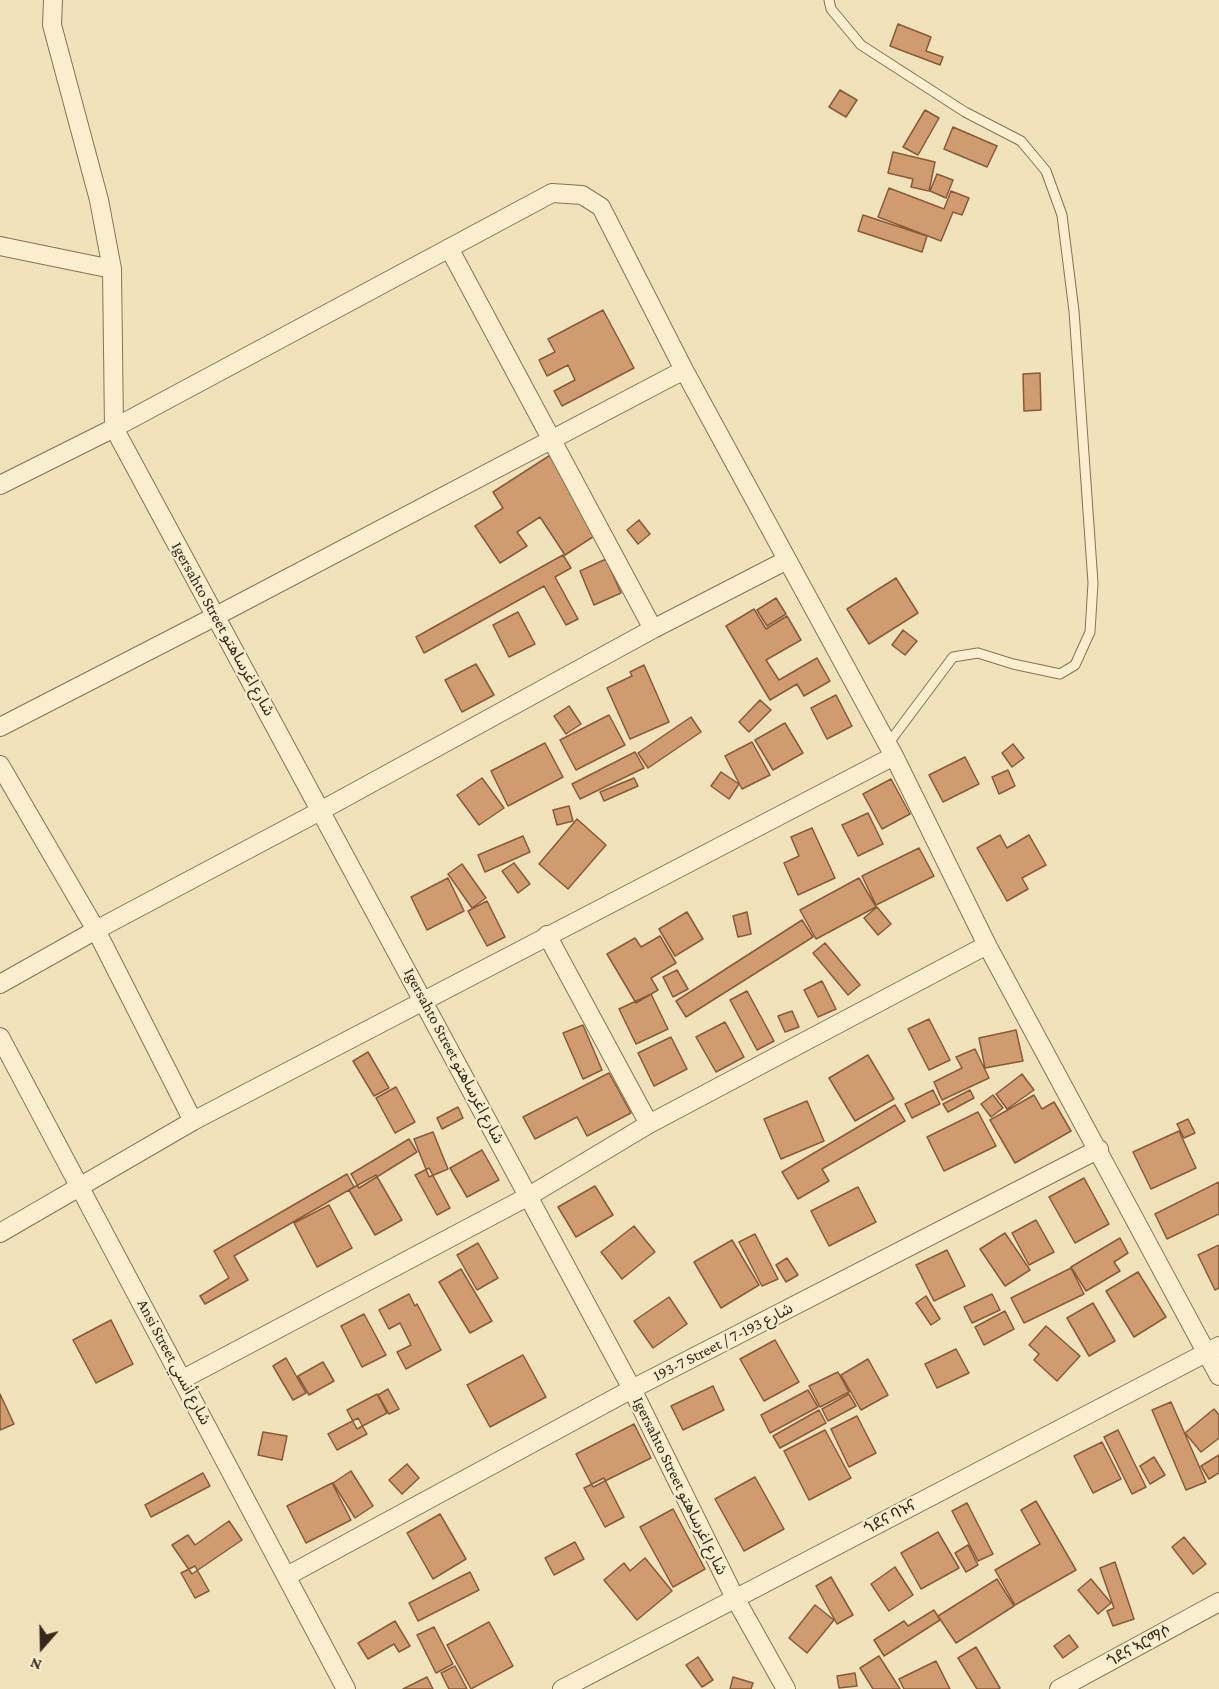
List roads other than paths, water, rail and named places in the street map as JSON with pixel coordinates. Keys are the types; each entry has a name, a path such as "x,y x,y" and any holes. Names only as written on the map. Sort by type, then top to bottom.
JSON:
{"street":[{"path":"53,0 52,25 99,200 112,269 114,428"},
{"path":"0,485 114,428 552,193 582,195 601,207 684,370 891,750 987,945 1099,1149 1213,1349 1219,1376"},
{"path":"0,246 112,269"},
{"path":"449,248 653,630"},
{"path":"0,727 684,370"},
{"name":"Igersahto Street شارع اغرساهتو","path":"114,428 322,810 632,1389 735,1598 786,1689"},
{"path":"0,984 96,930 787,560"},
{"path":"0,1233 193,1121 547,935 891,750"},
{"path":"0,765 96,930 193,1121"},
{"path":"547,935 649,1124"},
{"path":"183,1379 529,1196 649,1124 987,945"},
{"name":"Ansi Street شارع أنسي","path":"0,1037 346,1689"},
{"name":"193-7 Street / شارع 193-7","path":"287,1576 632,1389 1099,1149"},
{"name":"ጎደና ባኑና","path":"562,1689 1213,1349"},
{"name":"ጎደና ኣርማሶ","path":"1059,1689 1219,1602"}],"lane":[{"path":"829,0 831,9 861,45 965,112 1021,141 1046,171 1062,215 1074,312 1093,583 1090,632 1076,665 1060,674 1013,664 978,653 953,657 891,750"}]}
